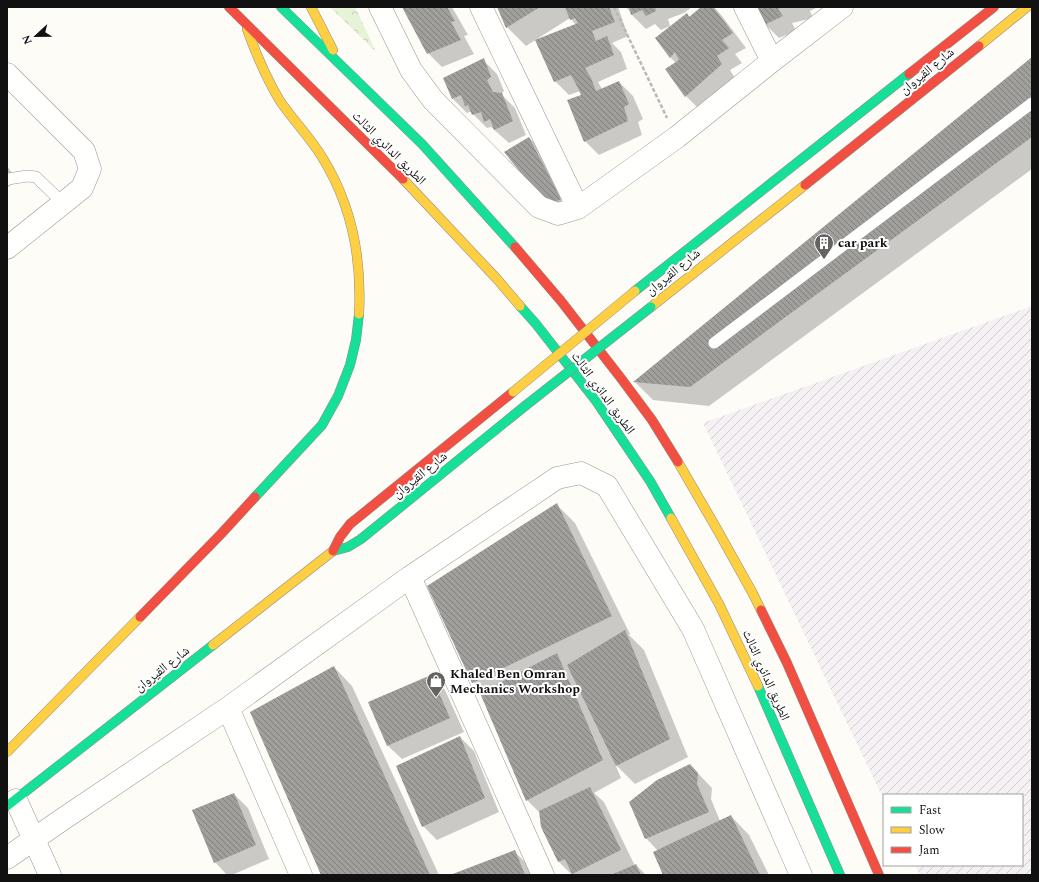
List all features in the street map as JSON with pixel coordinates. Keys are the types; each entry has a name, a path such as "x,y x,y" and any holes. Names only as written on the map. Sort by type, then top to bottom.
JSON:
{"main road":[{"name":"الطريق الدائري الثالث","path":"229,7 396,172 496,279 536,324 596,401 650,481 719,604 755,679 840,875"},
{"name":"الطريق الدائري الثالث","path":"281,7 422,144 513,244 561,301 652,420 680,465 752,592 787,663 879,875"},
{"path":"311,7 341,66"},
{"name":"شارع القيروان","path":"333,551 340,536 350,524 635,291 994,7"},
{"name":"شارع القيروان","path":"11,803 333,551 355,544 525,406 1026,7"},
{"path":"7,752 221,534 322,425 336,399 350,365 355,343 360,293 358,258 354,234 347,209 338,186 326,163 312,141 286,109 276,93 254,50 244,22"}],"street":[{"path":"380,7 411,70 433,100 539,207 558,214 578,208 677,137 842,7"},
{"path":"481,7 578,208"},
{"path":"745,7 772,61"},
{"path":"7,74 84,151 90,169 82,188 7,248"},
{"path":"7,858 228,708 410,577 557,478 581,473 606,486 693,629 801,875"},
{"path":"410,577 543,875"},
{"path":"228,708 301,875"},
{"path":"11,803 34,839 50,875"}],"lane":[{"path":"714,343 1032,103"},
{"path":"7,180 27,176 36,177 63,203"}],"path":[{"path":"614,7 677,137"}],"shaded area":[{"path":"1032,306 1032,875 920,875 916,866 1023,866 1023,794 883,794 883,798 703,423"}],"green space":[{"path":"330,7 355,7 376,52"}],"building":[{"path":"402,7 447,7 455,21 451,22 461,40 427,54"},
{"path":"497,7 540,7 506,28"},
{"path":"565,7 609,7 615,22 592,31 596,41 607,36 614,55 585,68 596,91 619,81 629,104 624,107 628,121 584,142 567,100 581,95 577,86 571,75 554,82 535,40 578,23 575,18 570,20"},
{"path":"629,7 655,7 656,11 646,16 642,10 631,15"},
{"path":"701,7 713,7 733,33 722,40 729,48 717,56 722,64 685,97 665,69 679,60 675,52 670,58 655,38 687,13 689,17"},
{"path":"752,7 783,7 778,9 783,16 764,25"},
{"name":"car park","path":"1032,57 1032,137 690,387 633,382"},
{"path":"484,58 491,77 487,80 493,92 502,93 513,121 494,130 490,119 484,122 481,112 472,115 468,105 465,106 461,95 452,99 443,78"},
{"path":"529,137 561,199 548,206 504,152"},
{"path":"557,503 612,616 472,683 427,586"},
{"path":"625,630 670,739 616,766 567,665"},
{"path":"557,653 603,760 526,801 480,693"},
{"path":"334,666 430,875 321,875 250,712"},
{"path":"431,675 450,718 387,746 368,702"},
{"path":"460,736 485,798 422,827 396,766"},
{"path":"690,764 698,773 697,784 709,812 645,839 629,802 657,780"},
{"path":"590,787 621,850 572,874 565,859 558,862 541,827 539,811"},
{"path":"234,793 256,845 214,863 192,810"},
{"path":"731,815 760,875 663,875 653,852"},
{"path":"515,850 525,875 450,875"},
{"path":"636,864 641,875 611,875"}],"traffic: fast":[{"path":"281,7 422,144 515,247"},
{"path":"635,291 909,74"},
{"path":"520,306 536,324 596,401 650,481 671,518"},
{"path":"525,406 651,307"},
{"path":"255,497 322,425 338,396 350,365 356,340 359,314"},
{"path":"333,551 348,547 361,539 525,406"},
{"path":"7,806 213,645"},
{"path":"758,686 840,875"}],"traffic: slow":[{"path":"311,7 333,50"},
{"path":"979,46 1027,7"},
{"path":"247,29 270,84 280,101 322,157 341,194 348,213 357,252 360,293 359,314"},
{"path":"403,179 497,279 520,306"},
{"path":"651,307 805,185"},
{"path":"513,392 635,291"},
{"path":"678,462 761,610"},
{"path":"671,518 719,604 758,686"},
{"path":"213,645 333,551"},
{"path":"7,752 140,617"}],"traffic: jam":[{"path":"229,7 403,179"},
{"path":"909,74 994,7"},
{"path":"805,185 979,46"},
{"path":"515,247 561,301 620,377 652,420 678,462"},
{"path":"333,551 340,537 350,524 513,392"},
{"path":"140,617 255,497"},
{"path":"761,610 787,663 879,875"}],"place":[{"name":"car park","path":"824,260"},
{"name":"Khaled Ben Omran Mechanics Workshop","path":"436,698"}]}
